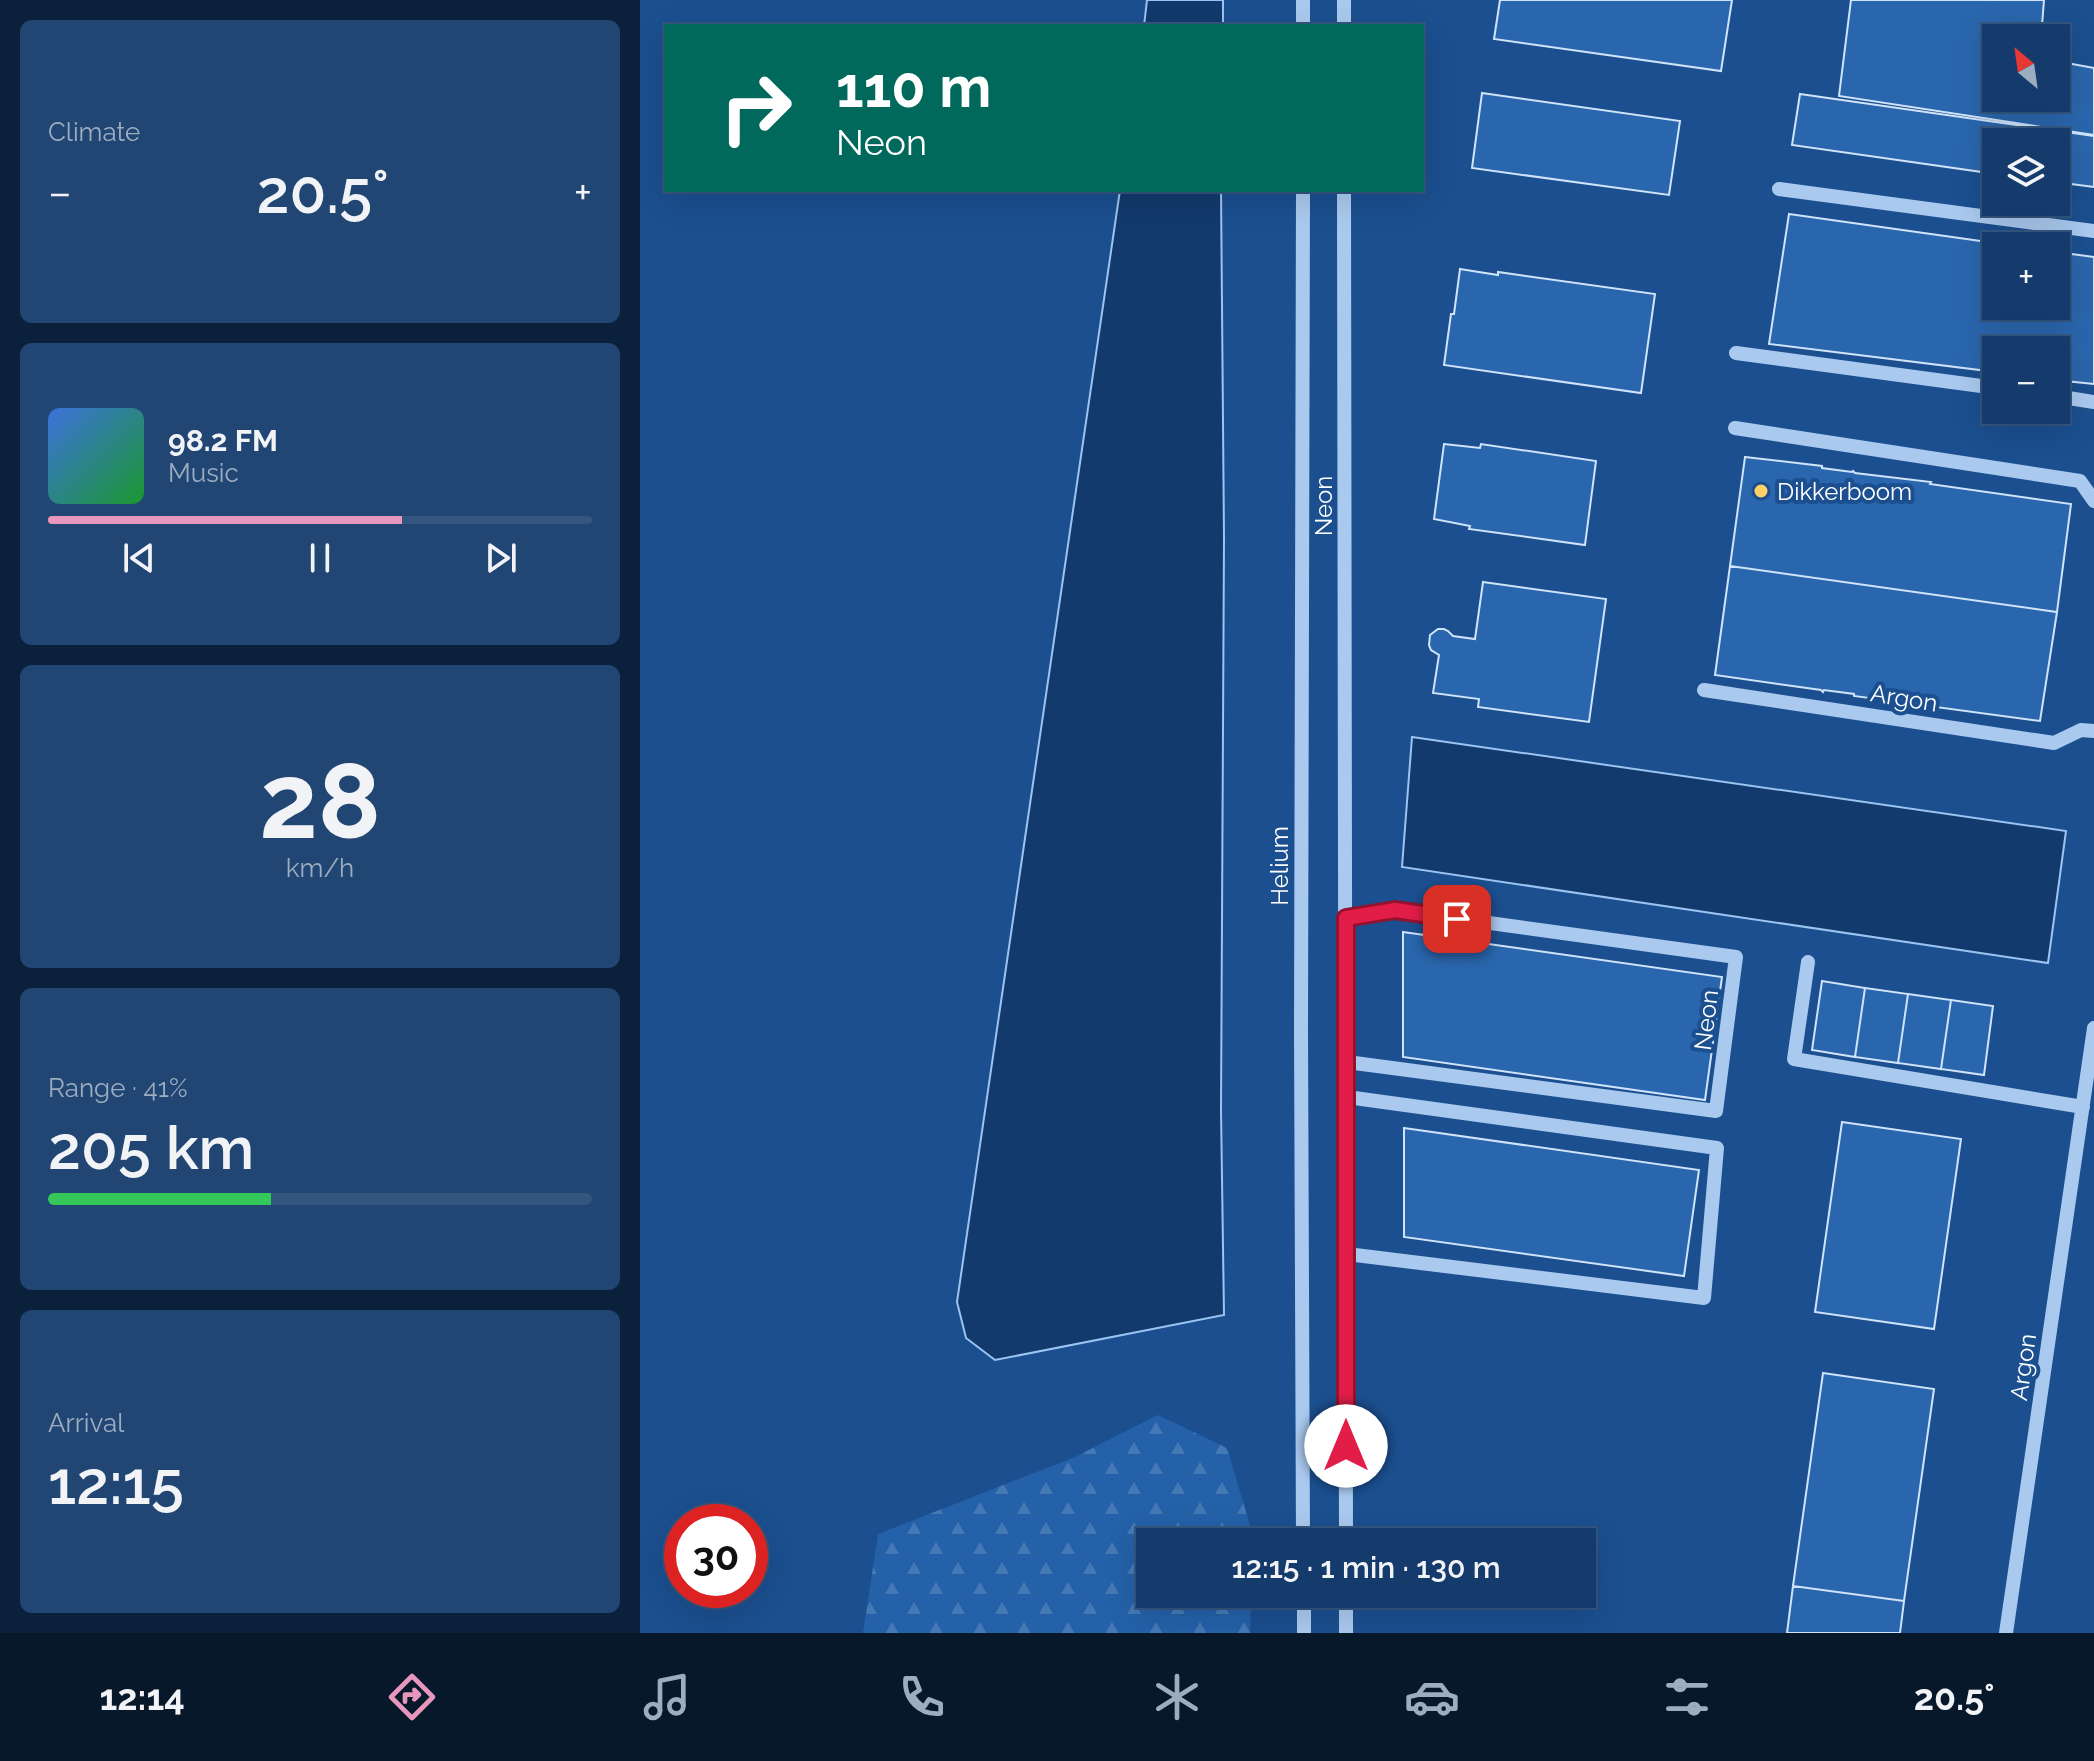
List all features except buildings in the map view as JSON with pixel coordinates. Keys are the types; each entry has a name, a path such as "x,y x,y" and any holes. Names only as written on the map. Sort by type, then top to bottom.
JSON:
{"street":[{"path":"1303,0 1303,24"},
{"path":"1344,0 1344,24"},
{"path":"1779,189 2094,231"},
{"name":"Helium","path":"1303,192 1303,1528"},
{"name":"Neon","path":"1344,192 1346,1528"},
{"path":"1736,353 1982,386"},
{"path":"2070,398 2094,402"},
{"path":"1735,428 2080,481 2094,501"},
{"name":"Argon","path":"1704,690 2054,743 2081,730 2094,731"},
{"name":"Neon","path":"1346,918 1395,910 1736,957 1716,1111 1347,1062"},
{"path":"1808,962 1794,1059 2083,1107"},
{"name":"Argon","path":"2006,1633 2094,1028"},
{"path":"1347,1097 1717,1148 1704,1298 1347,1254"},
{"path":"1304,1608 1304,1633"},
{"path":"1346,1608 1346,1633"}],"green space":[{"path":"1158,1415 1227,1448 1251,1528 1136,1528 1136,1608 1251,1608 1250,1633 863,1633 878,1534 1075,1457"}],"shaded area":[{"path":"1147,0 1223,0 1223,24 1144,24"},
{"path":"1120,192 1221,192 1224,538 1221,1110 1224,1315 995,1360 966,1338 957,1302"},
{"path":"1412,737 2066,831 2048,963 1402,867"}],"place":[{"name":"Dikkerboom","path":"1761,491"}],"route":[{"path":"1346,1446 1346,918 1395,910 1457,919"}]}
